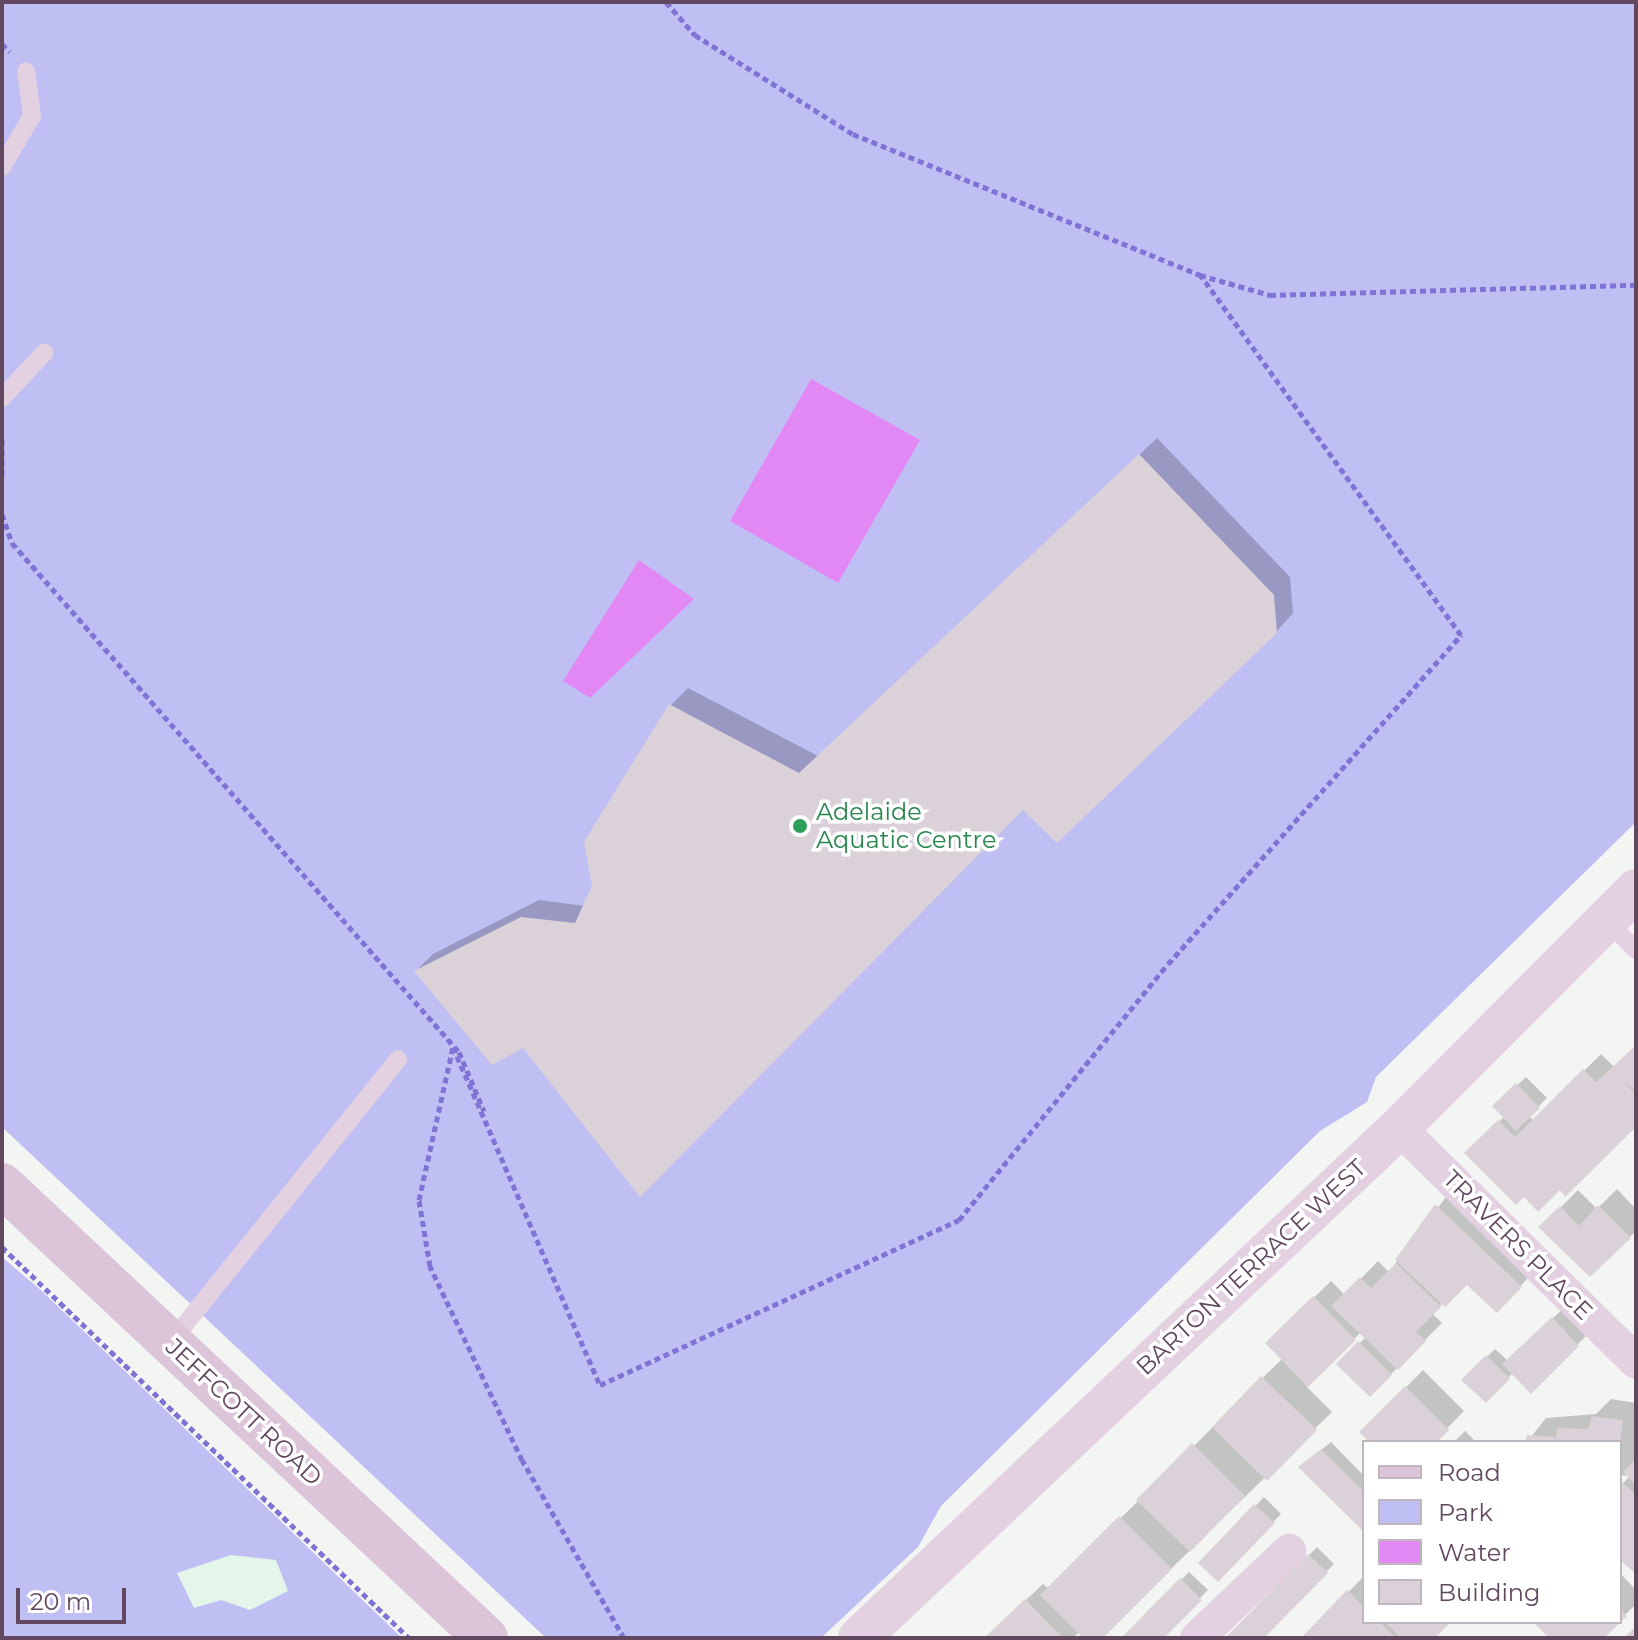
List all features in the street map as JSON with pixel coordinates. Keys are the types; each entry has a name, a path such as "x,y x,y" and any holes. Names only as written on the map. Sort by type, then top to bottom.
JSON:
{"main road":[{"name":"JEFFCOTT ROAD","path":"2,1185 486,1638"}],"street":[{"name":"BARTON TERRACE WEST","path":"859,1638 1399,1128 1636,890"},
{"name":"TRAVERS PLACE","path":"1399,1128 1636,1362"},
{"path":"1197,1638 1289,1551"}],"lane":[{"path":"2,167 32,116 26,71"},
{"path":"2,398 44,353"},
{"path":"1606,920 1636,950"},
{"path":"170,1343 398,1059"}],"path":[{"path":"666,2 695,35 853,134 1200,275 1270,295 1636,285"},
{"path":"600,1385 959,1220 1168,964 1461,635 1200,275"},
{"path":"2,439 2,477"},
{"path":"2,514 12,543 459,1052 600,1385"},
{"path":"600,1385 453,1047 419,1200 430,1266 522,1460 624,1638"},
{"path":"2,1247 409,1638"}],"green space":[{"path":"2,2 1636,2 1636,822 1376,1077 1367,1102 1320,1131 941,1506 918,1547 821,1638 546,1638 2,1127"},
{"path":"2,1257 43,1292 402,1638 2,1638"}],"sand":[{"path":"231,1555 276,1560 288,1591 250,1610 221,1600 194,1608 177,1573"}],"water":[{"path":"811,379 920,440 838,583 730,521"},
{"path":"639,560 694,599 590,698 563,681"}],"building":[{"name":"Adelaide Aquatic Centre","path":"1139,454 1274,595 1277,633 1057,843 1023,810 640,1197 523,1048 492,1065 414,971 521,917 575,923 592,886 584,842 669,704 799,773"},
{"path":"1636,1045 1636,1092 1617,1075 1636,1094 1636,1127 1565,1197 1560,1190 1538,1212 1524,1197 1516,1205 1464,1153 1498,1120 1515,1137 1583,1069 1596,1082"},
{"path":"1516,1083 1540,1108 1516,1131 1492,1106"},
{"path":"1435,1204 1522,1287 1497,1313 1467,1285 1445,1307 1395,1260"},
{"path":"1598,1205 1631,1238 1590,1277 1538,1227 1560,1206 1579,1226"},
{"path":"1396,1263 1441,1307 1416,1332 1426,1341 1398,1370 1331,1306 1360,1277 1371,1288"},
{"path":"1313,1296 1356,1340 1308,1387 1265,1343"},
{"path":"1552,1317 1579,1346 1531,1394 1502,1364"},
{"path":"1358,1341 1392,1375 1370,1397 1336,1364"},
{"path":"1486,1355 1510,1379 1486,1403 1461,1380"},
{"path":"1261,1376 1317,1430 1267,1481 1212,1427"},
{"path":"1405,1386 1449,1430 1439,1440 1367,1440 1359,1432"},
{"path":"1592,1416 1623,1420 1620,1440 1526,1440 1527,1435 1556,1437 1557,1428 1588,1429"},
{"path":"1192,1443 1245,1496 1190,1552 1136,1500"},
{"path":"1321,1449 1362,1490 1362,1530 1298,1467"},
{"path":"1636,1459 1636,1485 1623,1472"},
{"path":"1622,1482 1636,1495 1636,1574 1622,1562"},
{"path":"1254,1504 1275,1523 1218,1582 1198,1563"},
{"path":"1119,1516 1172,1569 1103,1638 1083,1638 1040,1595"},
{"path":"1308,1554 1328,1573 1264,1638 1225,1638"},
{"path":"1180,1578 1202,1600 1164,1638 1121,1638"},
{"path":"1347,1590 1362,1605 1362,1624 1382,1624 1396,1638 1301,1638"},
{"path":"1025,1599 1063,1638 984,1638"},
{"path":"1387,1624 1449,1624 1435,1638 1401,1638"},
{"path":"1535,1624 1619,1624 1604,1638 1549,1638"},
{"path":"1636,1626 1636,1638 1624,1638"}],"place":[{"name":"Adelaide Aquatic Centre","path":"800,826"}]}
